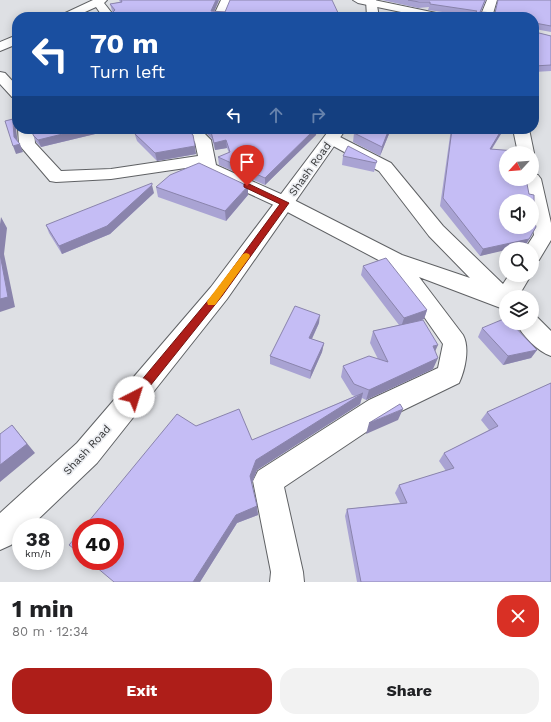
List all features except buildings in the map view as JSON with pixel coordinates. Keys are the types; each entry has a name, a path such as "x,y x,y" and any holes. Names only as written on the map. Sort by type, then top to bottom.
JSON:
{"street":[{"path":"221,12 226,0"},
{"path":"358,0 418,12"},
{"path":"488,12 492,0"},
{"path":"76,12 100,1 107,12"},
{"path":"372,2 373,12"},
{"path":"0,47 12,41"},
{"path":"0,76 12,89"},
{"path":"26,134 27,144 56,177 111,174 207,160"},
{"path":"196,134 203,140 208,168 285,203 395,260 499,297"},
{"path":"335,134 385,168 436,231 499,292"},
{"name":"Shash Road","path":"0,534 87,453 219,293 335,134"},
{"path":"522,134 525,146"},
{"path":"534,186 544,235 539,243"},
{"path":"287,582 287,572 268,481 378,409 450,375 455,342 395,260"},
{"path":"535,330 551,346"}],"slow traffic":[{"path":"212,302 246,256"}],"route":[{"path":"134,397 219,293 285,203 247,186"}]}
